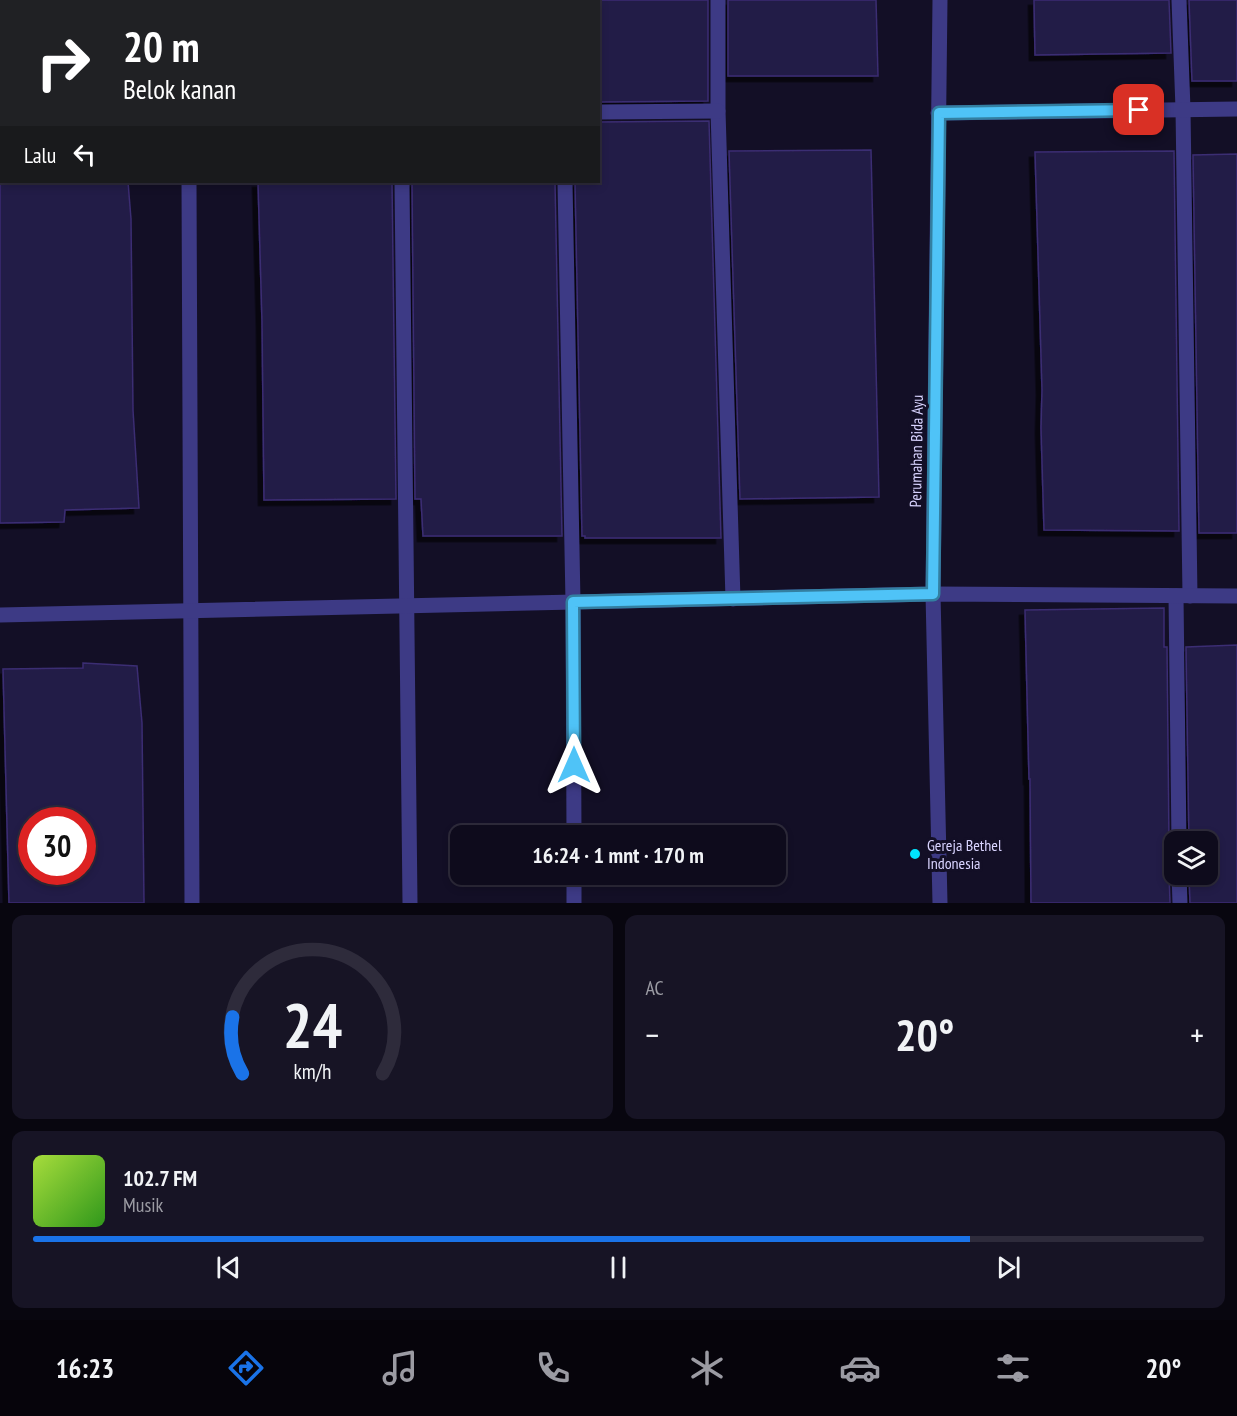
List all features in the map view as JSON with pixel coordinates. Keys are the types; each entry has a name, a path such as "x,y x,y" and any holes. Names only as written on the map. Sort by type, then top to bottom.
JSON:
{"street":[{"path":"718,0 718,111 733,599"},
{"name":"Perumahan Bida Ayu","path":"940,0 933,594 940,903"},
{"path":"1179,0 1183,109 1183,596 1179,831"},
{"path":"939,113 1237,109"},
{"path":"600,112 718,111"},
{"path":"189,183 192,903"},
{"path":"402,183 410,903"},
{"path":"565,183 573,602 574,825"},
{"path":"0,615 933,594 1237,596"},
{"path":"574,885 574,903"},
{"path":"1179,885 1180,903"}],"building":[{"path":"600,0 708,0 708,101 600,102"},
{"path":"728,0 876,0 878,76 728,76"},
{"path":"1034,0 1169,0 1171,53 1035,55"},
{"path":"1189,0 1237,0 1237,81 1192,81"},
{"path":"709,121 721,538 585,538 582,536 575,183 600,183 600,122"},
{"path":"871,150 879,497 740,499 729,151"},
{"path":"1174,151 1179,531 1044,530 1035,152"},
{"path":"1237,154 1237,533 1199,533 1193,155"},
{"path":"0,183 128,183 131,219 133,410 139,508 65,510 64,522 0,523"},
{"path":"258,183 392,183 396,499 264,500"},
{"path":"412,183 555,183 562,536 423,536 421,499 415,499"},
{"path":"1164,608 1164,647 1167,647 1169,831 1164,831 1164,885 1169,885 1170,903 1031,903 1025,610"},
{"path":"1237,645 1237,903 1190,903 1189,885 1218,885 1218,831 1189,831 1186,647"},
{"path":"83,663 137,666 142,723 144,903 9,903 3,669 83,668"}],"place":[{"name":"Gereja Bethel Indonesia","path":"915,854"}],"route":[{"path":"574,765 573,602 933,594 939,113 1139,110"}]}
